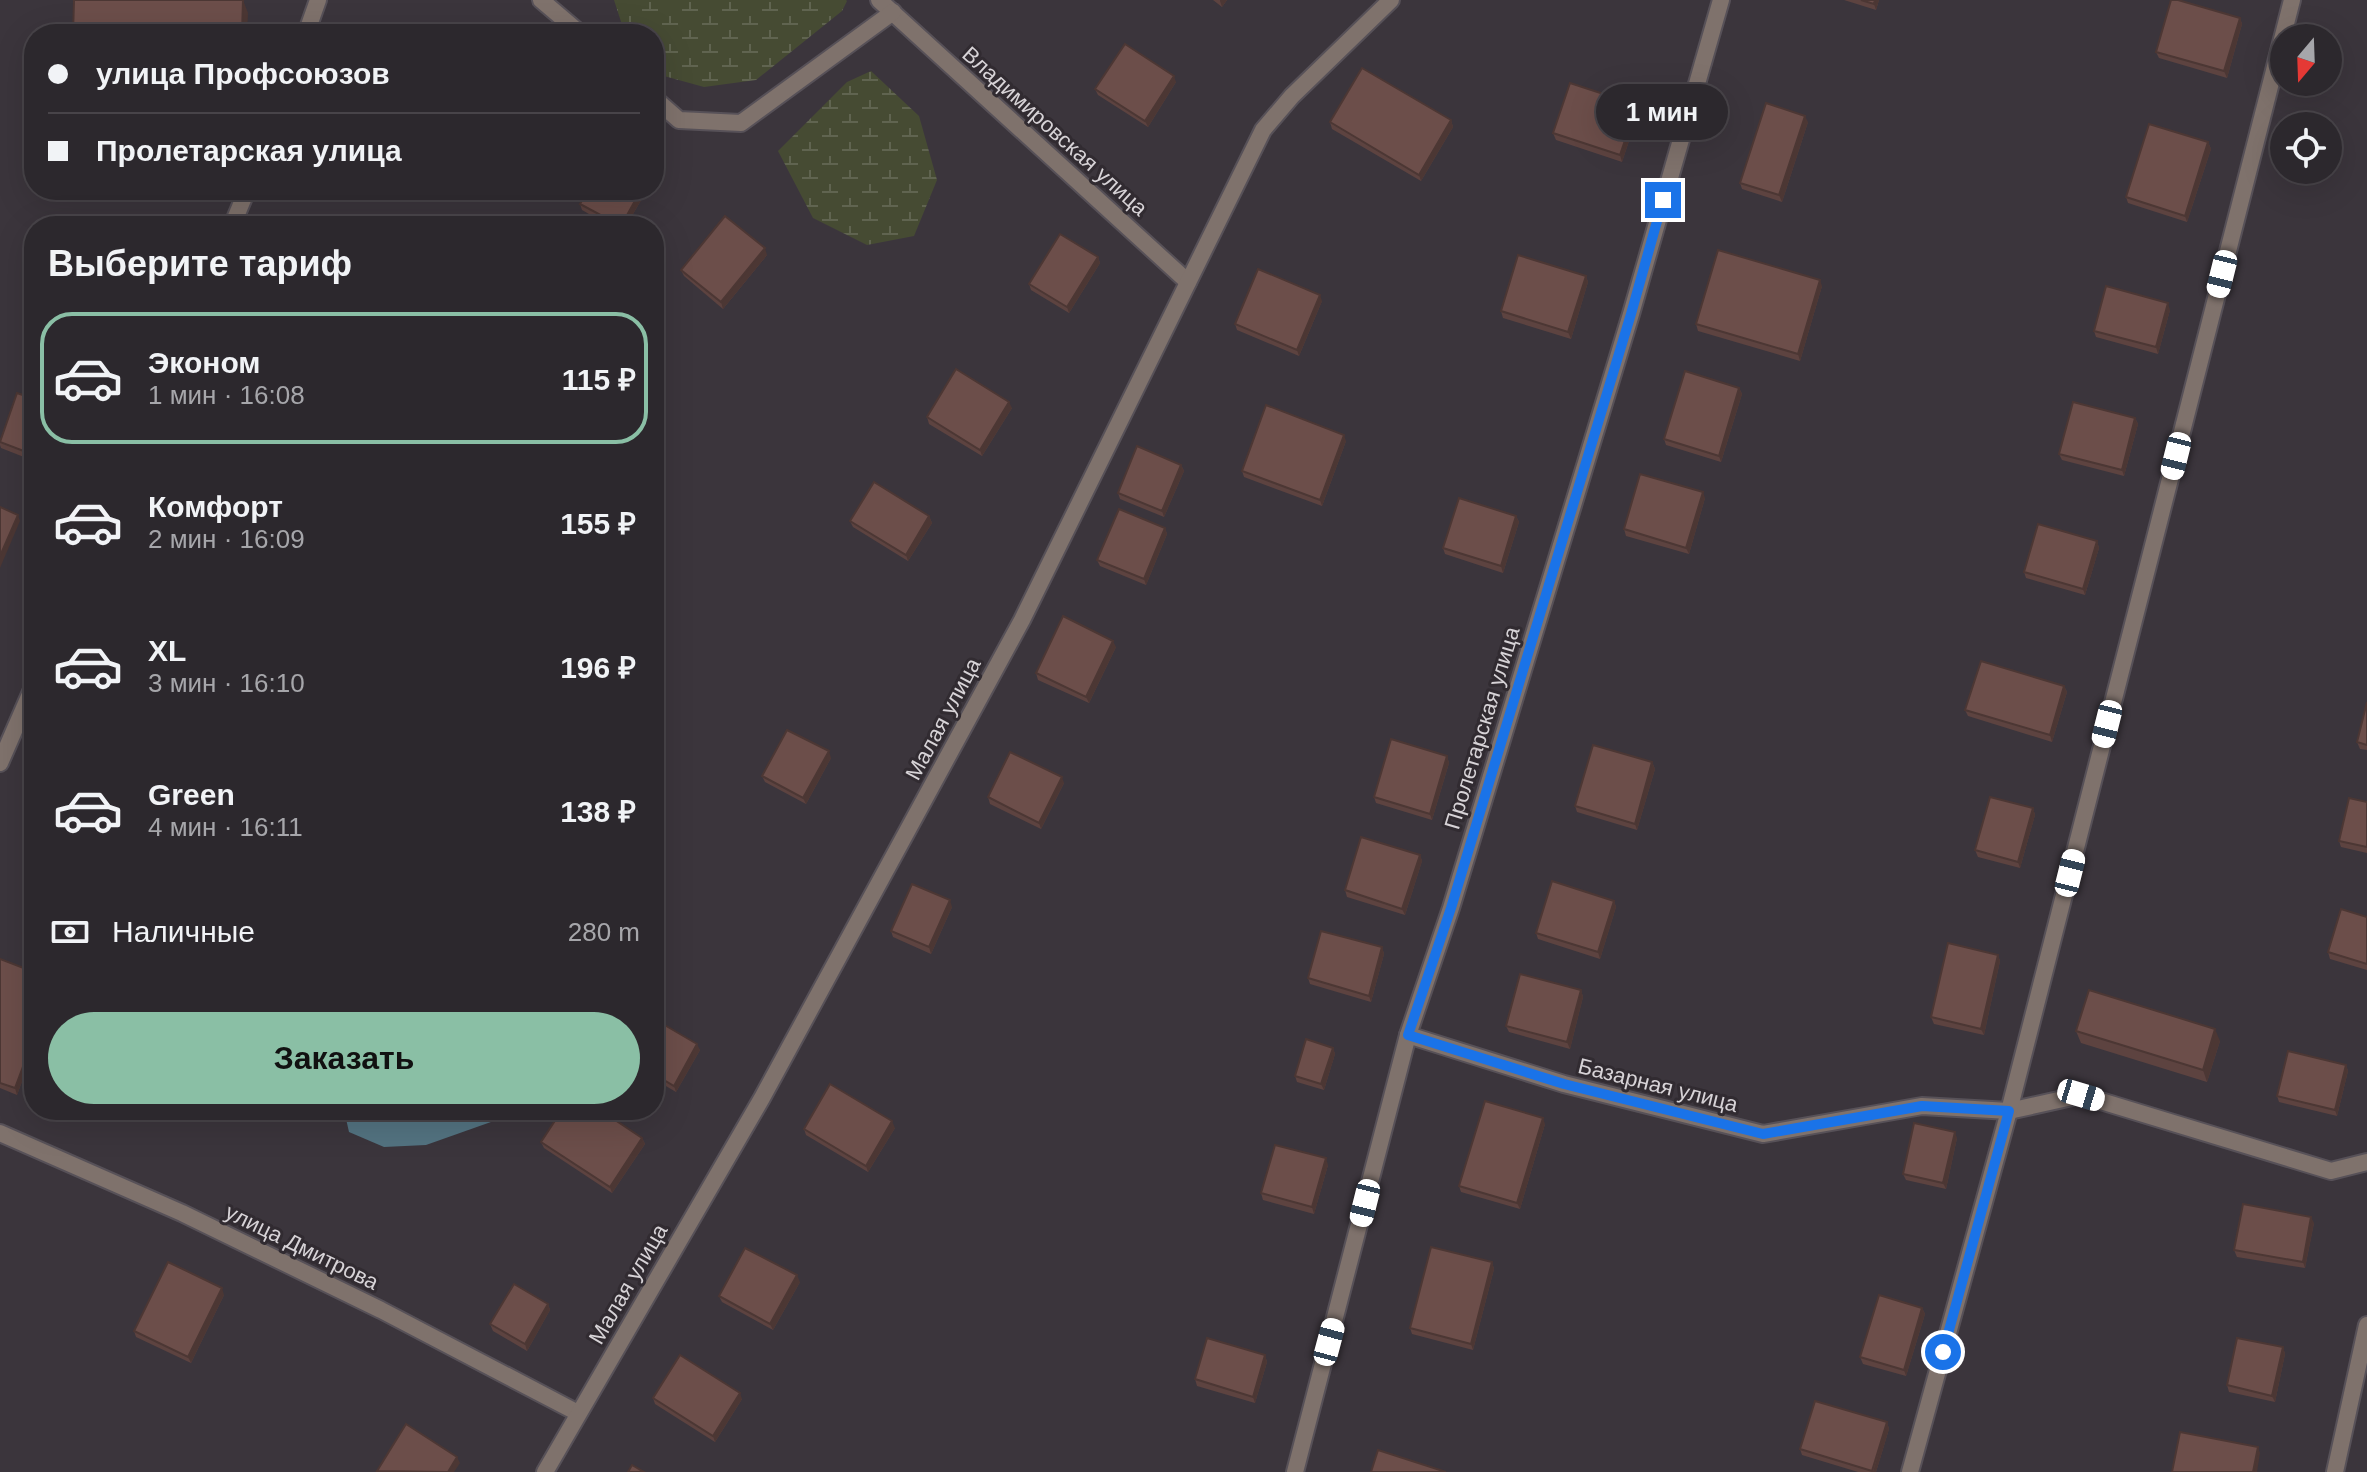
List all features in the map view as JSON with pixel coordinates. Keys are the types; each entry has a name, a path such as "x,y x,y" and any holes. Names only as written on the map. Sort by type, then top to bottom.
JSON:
{"street":[{"path":"310,24 318,0"},
{"path":"541,0 569,24"},
{"name":"Владимировская улица","path":"879,0 1188,282"},
{"name":"Малая улица","path":"545,1472 762,1098 1022,620 1263,130 1292,96 1391,0"},
{"name":"Пролетарская улица","path":"1295,1472 1408,1035 1451,908 1626,329 1721,0"},
{"path":"1910,1472 2009,1111 2292,0"},
{"path":"664,107 679,120 741,123 893,12"},
{"path":"0,763 24,708"},
{"name":"Базарная улица","path":"1408,1035 1564,1084 1763,1134 1922,1106 2009,1111 2081,1095 2331,1171 2367,1162"},
{"name":"улица Дмитрова","path":"0,1133 182,1213 381,1310 578,1413"},
{"path":"2335,1472 2367,1325"}],"green space":[{"path":"614,0 847,1 842,11 756,80 704,87 664,76 664,24 622,24"},
{"path":"871,71 919,116 937,180 914,236 867,245 813,218 778,151 847,82"}],"water":[{"path":"346,1120 497,1120 426,1145 384,1147 349,1132"}],"building":[{"path":"74,0 243,0 242,24 73,24"},
{"path":"2171,0 2240,18 2224,71 2156,52"},
{"path":"1125,44 1174,76 1145,121 1095,89"},
{"path":"1362,68 1451,120 1419,175 1330,122"},
{"path":"1570,83 1637,105 1620,155 1553,133"},
{"path":"1766,103 1805,116 1779,195 1740,183"},
{"path":"2149,124 2208,142 2185,216 2126,197"},
{"path":"582,200 635,200 627,216 602,216 580,204"},
{"path":"725,216 765,248 721,302 681,270"},
{"path":"1060,234 1098,257 1067,307 1029,284"},
{"path":"1718,250 1820,280 1798,354 1696,324"},
{"path":"1518,255 1586,276 1568,332 1501,311"},
{"path":"1258,269 1320,295 1297,350 1235,324"},
{"path":"2106,286 2168,303 2156,347 2094,331"},
{"path":"956,369 1009,402 980,450 927,417"},
{"path":"1685,371 1739,388 1719,456 1664,439"},
{"path":"17,393 24,395 24,451 0,442"},
{"path":"2073,402 2135,418 2122,470 2059,454"},
{"path":"1266,405 1344,435 1320,500 1242,471"},
{"path":"1137,446 1181,465 1162,511 1118,493"},
{"path":"1640,474 1703,492 1686,548 1624,529"},
{"path":"874,482 929,516 906,555 850,521"},
{"path":"1459,498 1516,516 1501,566 1443,548"},
{"path":"0,507 18,515 0,556"},
{"path":"1119,509 1165,528 1144,579 1097,560"},
{"path":"2038,524 2097,541 2083,589 2024,572"},
{"path":"1063,616 1113,641 1086,697 1036,673"},
{"path":"1981,661 2064,686 2050,735 1965,710"},
{"path":"2367,702 2367,745 2357,742"},
{"path":"787,730 829,751 803,798 762,776"},
{"path":"1391,739 1447,756 1430,814 1374,797"},
{"path":"1593,745 1652,762 1635,824 1575,806"},
{"path":"1010,752 1062,777 1039,823 988,797"},
{"path":"1990,797 2033,808 2018,862 1975,850"},
{"path":"2349,798 2367,802 2367,847 2339,841"},
{"path":"1361,837 1420,855 1402,909 1345,890"},
{"path":"1552,881 1614,901 1598,952 1536,933"},
{"path":"912,884 950,900 929,947 891,931"},
{"path":"2341,909 2367,917 2367,964 2328,952"},
{"path":"1321,931 1382,947 1369,996 1308,978"},
{"path":"1948,943 1998,955 1981,1029 1931,1017"},
{"path":"0,959 24,968 24,1064 15,1088 0,1083"},
{"path":"1520,974 1581,990 1567,1042 1506,1026"},
{"path":"2089,990 2215,1029 2203,1070 2076,1031"},
{"path":"664,1025 697,1044 674,1086 664,1080"},
{"path":"1306,1039 1333,1048 1321,1084 1295,1076"},
{"path":"2288,1051 2346,1065 2335,1110 2277,1096"},
{"path":"830,1084 892,1121 866,1166 804,1129"},
{"path":"1485,1101 1543,1118 1517,1203 1459,1186"},
{"path":"555,1120 615,1120 642,1138 610,1187 541,1142"},
{"path":"1914,1123 1955,1132 1943,1183 1903,1174"},
{"path":"1275,1145 1326,1158 1312,1207 1261,1193"},
{"path":"2243,1204 2311,1217 2303,1262 2234,1250"},
{"path":"1431,1247 1492,1262 1471,1344 1410,1328"},
{"path":"745,1248 797,1275 770,1324 719,1296"},
{"path":"168,1262 222,1288 188,1357 134,1331"},
{"path":"514,1284 548,1304 525,1344 490,1324"},
{"path":"1879,1295 1922,1308 1904,1370 1860,1357"},
{"path":"1207,1338 1265,1355 1253,1397 1195,1379"},
{"path":"2237,1338 2283,1347 2272,1396 2227,1385"},
{"path":"680,1355 740,1393 713,1436 653,1398"},
{"path":"1815,1401 1887,1422 1872,1471 1800,1449"},
{"path":"406,1424 457,1457 448,1472 377,1471"},
{"path":"2180,1432 2258,1447 2253,1472 2172,1472"},
{"path":"1378,1450 1446,1472 1371,1472"},
{"path":"632,1465 644,1472 628,1472"}],"route":[{"path":"1663,200 1451,908 1408,1035 1564,1084 1763,1134 1922,1106 2009,1111 1943,1352"}]}
